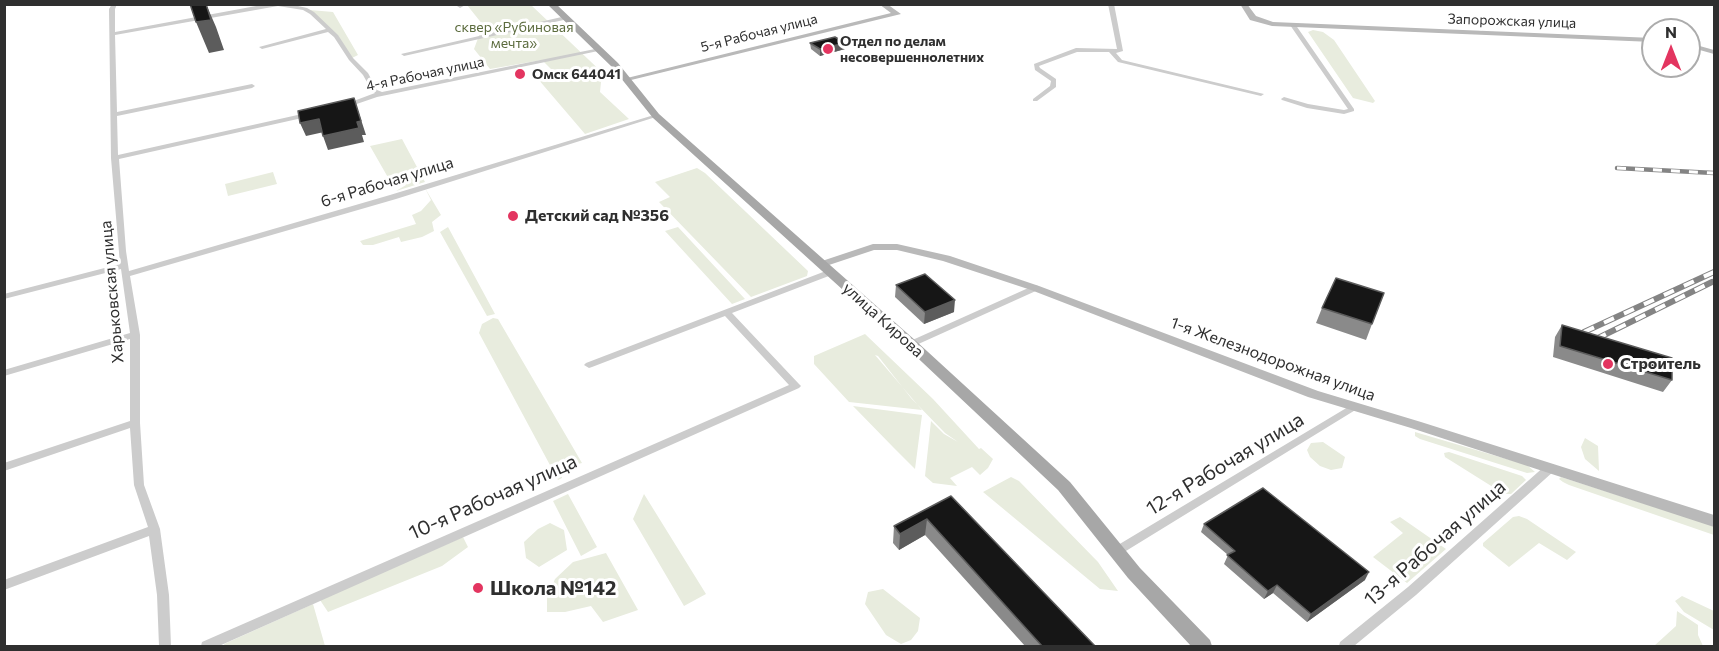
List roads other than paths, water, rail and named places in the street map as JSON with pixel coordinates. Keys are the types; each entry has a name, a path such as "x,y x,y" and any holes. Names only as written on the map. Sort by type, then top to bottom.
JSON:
{"main road":[{"name":"улица Кирова","path":"551,4 600,50 627,79 656,116 911,344 1064,486 1152,594 1203,646"}],"street":[{"name":"Харьковская улица","path":"115,4 112,9 116,158 126,270 135,335 135,423 139,485 154,529 163,595 165,646"},
{"path":"113,34 278,4 309,11 336,36 351,59 366,74 375,91 383,94"},
{"name":"5-я Рабочая улица","path":"627,79 897,14 882,4"},
{"path":"1035,100 1053,87 1054,80 1037,69 1036,65 1076,50 1120,51 1111,4"},
{"name":"Запорожская улица","path":"1243,4 1249,15 1261,21 1293,26 1641,40"},
{"path":"404,54 566,18"},
{"path":"1284,99 1307,106 1350,111 1351,107 1293,26"},
{"path":"262,47 329,30"},
{"name":"4-я Рабочая улица","path":"342,106 383,94 600,50"},
{"path":"1112,52 1120,60 1261,94"},
{"path":"114,115 252,86"},
{"path":"116,158 320,112"},
{"name":"6-я Рабочая улица","path":"4,297 126,270 352,210 656,116"},
{"name":"1-я Железнодорожная улица","path":"827,268 861,249 897,247 946,258 1035,288 1237,367 1353,407 1714,521"},
{"path":"589,364 726,312 827,268"},
{"path":"911,344 1035,288"},
{"name":"10-я Рабочая улица","path":"207,646 796,386 726,312"},
{"path":"4,373 135,335"},
{"name":"12-я Рабочая улица","path":"1117,551 1353,407"},
{"path":"4,467 135,423"},
{"name":"13-я Рабочая улица","path":"1346,646 1412,591 1550,468"},
{"path":"4,585 154,529"}],"railway":[{"path":"1617,168 1714,173"},
{"path":"1584,332 1714,272"},
{"path":"1596,339 1712,282"}],"place":[{"name":"Отдел по делам несовершеннолетних","path":"828,49"},
{"name":"Омск 644041","path":"520,74"},
{"name":"Детский сад №356","path":"513,216"},
{"name":"Строитель","path":"1608,364"},
{"name":"Школа №142","path":"478,588"}],"park label":[{"name":"сквер «Рубиновая мечта»","path":"514,35"}]}
